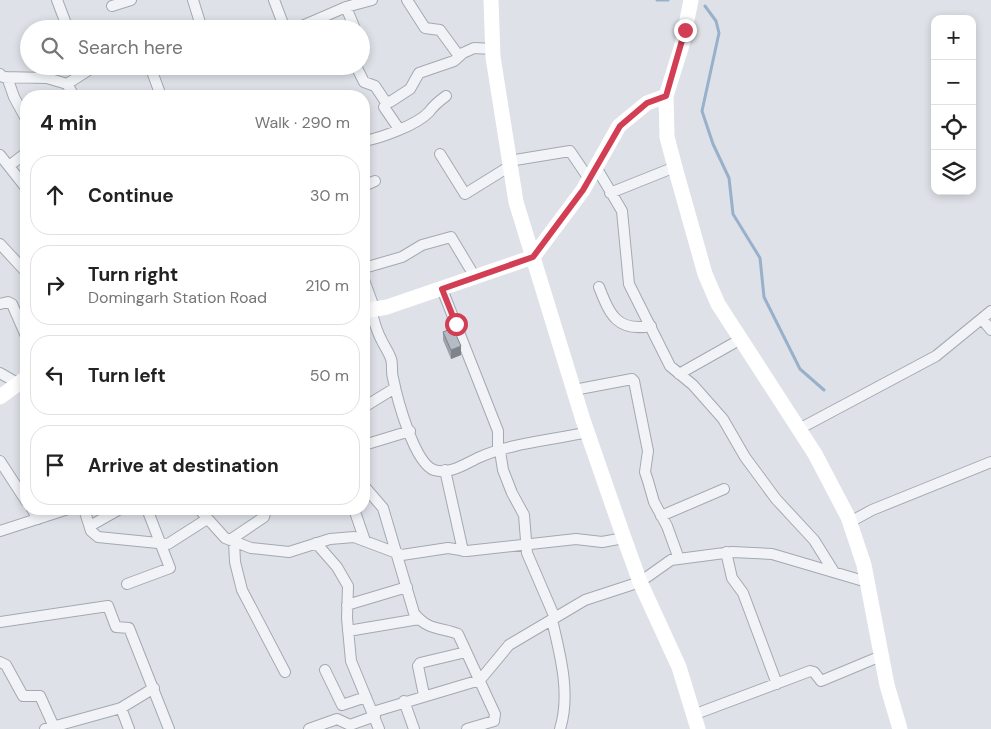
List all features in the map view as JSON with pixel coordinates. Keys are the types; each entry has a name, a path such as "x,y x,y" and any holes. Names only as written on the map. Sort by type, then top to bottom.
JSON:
{"street":[{"path":"57,0 65,20"},
{"path":"112,6 131,0"},
{"path":"193,0 199,20"},
{"path":"274,0 281,20"},
{"path":"315,20 346,6 372,0"},
{"path":"408,0 425,28 440,30 459,56"},
{"path":"491,0 492,49 516,202 574,390 624,538 640,582 679,667 696,722 777,684 812,670 821,681 881,656"},
{"path":"690,0 682,45 666,96 667,137 674,167 705,274 718,304 816,454 850,522 867,582 887,685 900,729"},
{"path":"346,6 351,20"},
{"path":"360,75 364,82 375,86 385,101 390,102 410,89 419,73 454,61 474,48 492,49"},
{"path":"3,75 47,78 67,84 70,90"},
{"path":"3,75 20,108"},
{"path":"67,84 77,75"},
{"path":"153,75 159,90"},
{"path":"370,140 399,128 428,112 432,106 446,96"},
{"path":"588,432 544,442 527,442 480,457 467,466 435,470 425,465 410,431 395,388 392,360 380,338 370,310 442,289 533,257 593,173 620,126 647,103 666,96"},
{"path":"384,106 399,128"},
{"path":"440,154 465,194 510,164 570,151 593,173 610,192 622,211 629,284 670,366 708,401 724,419 745,457 776,500 814,540 834,572"},
{"path":"0,155 20,180"},
{"path":"9,166 20,158"},
{"path":"610,192 674,167"},
{"path":"370,183 375,181"},
{"path":"370,266 402,258 429,242 451,237 475,277"},
{"path":"0,244 20,266"},
{"path":"599,287 612,317 628,327 651,326"},
{"path":"442,289 498,431 499,452 506,478 524,515 528,545 527,553 553,619 566,700 560,729"},
{"path":"0,304 8,302 12,304 20,322"},
{"path":"799,429 936,356 991,311"},
{"path":"982,319 991,330"},
{"path":"679,374 741,339"},
{"path":"0,373 20,381"},
{"path":"574,390 632,379 634,381 648,451 645,472 654,502 679,559"},
{"path":"0,397 20,385"},
{"path":"370,403 395,388"},
{"path":"370,443 410,431"},
{"path":"0,461 20,492"},
{"path":"850,522 872,510 991,462"},
{"path":"445,470 463,551"},
{"path":"661,516 724,489"},
{"path":"370,493 383,508 414,613 419,619 434,628 458,634 480,680 495,717 494,721 480,728 467,729"},
{"path":"36,515 38,519"},
{"path":"0,532 50,515"},
{"path":"86,515 90,526 98,538 160,543 172,543 207,519"},
{"path":"90,526 109,515"},
{"path":"127,584 170,568 149,515"},
{"path":"204,515 225,538 251,548 288,552 330,539 354,537 402,555 448,548 463,551 576,539 602,542 624,538"},
{"path":"232,540 264,515"},
{"path":"356,515 365,541"},
{"path":"232,540 242,590 285,672"},
{"path":"316,543 345,579 348,586 348,631 351,661 379,729"},
{"path":"726,552 732,578 743,593 777,684"},
{"path":"309,729 337,719 350,725 404,701 480,680 510,644 585,600 640,582 671,560 726,552 772,554 867,582"},
{"path":"347,605 407,587"},
{"path":"0,622 108,606 116,628 129,628 169,729"},
{"path":"348,631 419,619"},
{"path":"424,696 418,666 420,663 466,652"},
{"path":"0,662 6,665 24,696 40,696 50,728 121,708 140,694 154,688"},
{"path":"325,670 342,705 366,697"},
{"path":"404,701 414,729"},
{"path":"121,708 129,729"}],"building":[{"path":"453,328 461,346 451,350 443,332"}],"waterway":[{"path":"657,0 668,0"},
{"path":"705,6 716,21 719,33 702,111 713,144 729,178 733,214 760,258 764,297 800,369 824,390"}],"route":[{"path":"456,324 442,289 533,257 583,190 620,126 647,103 666,96 685,30"}]}
